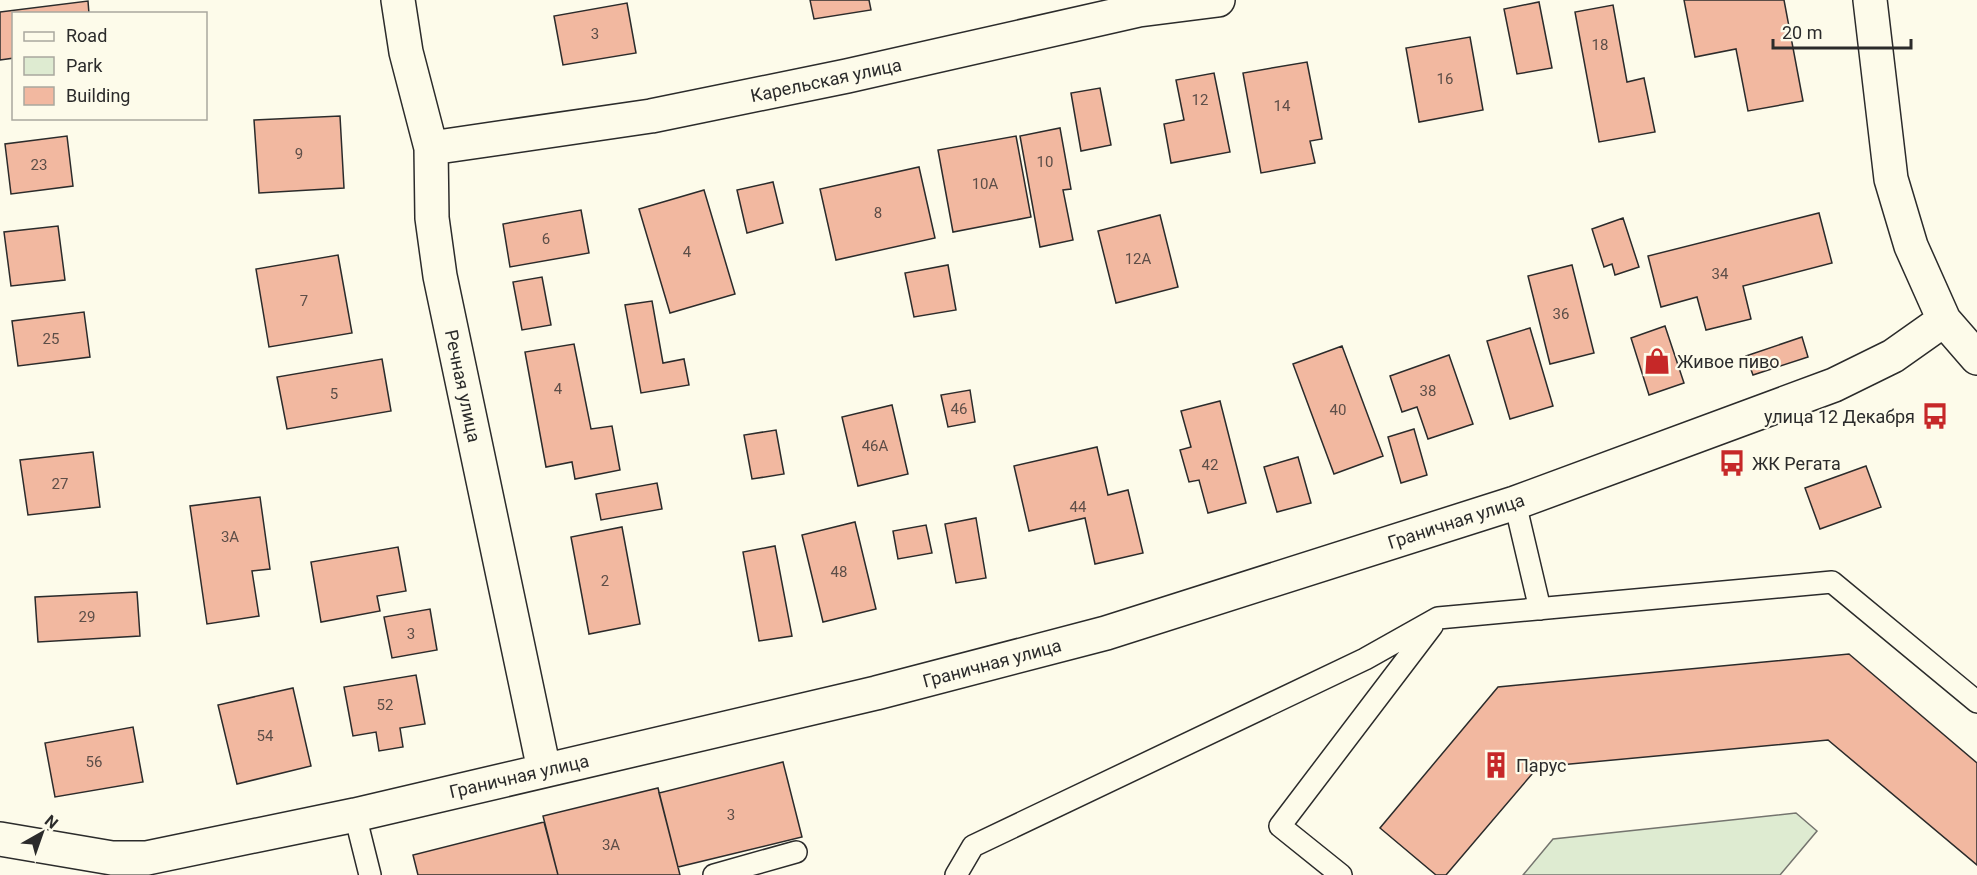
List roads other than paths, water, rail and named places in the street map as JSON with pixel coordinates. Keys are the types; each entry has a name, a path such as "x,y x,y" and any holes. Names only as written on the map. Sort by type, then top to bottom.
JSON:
{"street":[{"name":"Речная улица","path":"398,0 406,52 430,148 432,218 440,276 544,770"},
{"name":"Карельская улица","path":"430,148 651,116 847,76 1139,10 1218,0"},
{"path":"1870,0 1891,179 1911,246 1944,320 1977,358"},
{"name":"Граничная улица","path":"0,839 114,867 147,858 355,815 876,693 1106,633 1515,503 1834,385 1893,356 1944,320"}],"lane":[{"path":"1515,503 1540,609"},
{"path":"956,875 973,846 1365,659 1438,618 1832,582 1977,702"},
{"path":"1341,875 1280,826 1438,618"},
{"path":"355,815 370,875"},
{"path":"714,875 796,852"}],"place":[{"name":"Живое пиво","path":"1657,361"},
{"name":"улица 12 Декабря","path":"1935,416"},
{"name":"ЖК Регата","path":"1732,463"},
{"name":"Парус","path":"1496,765"}]}
